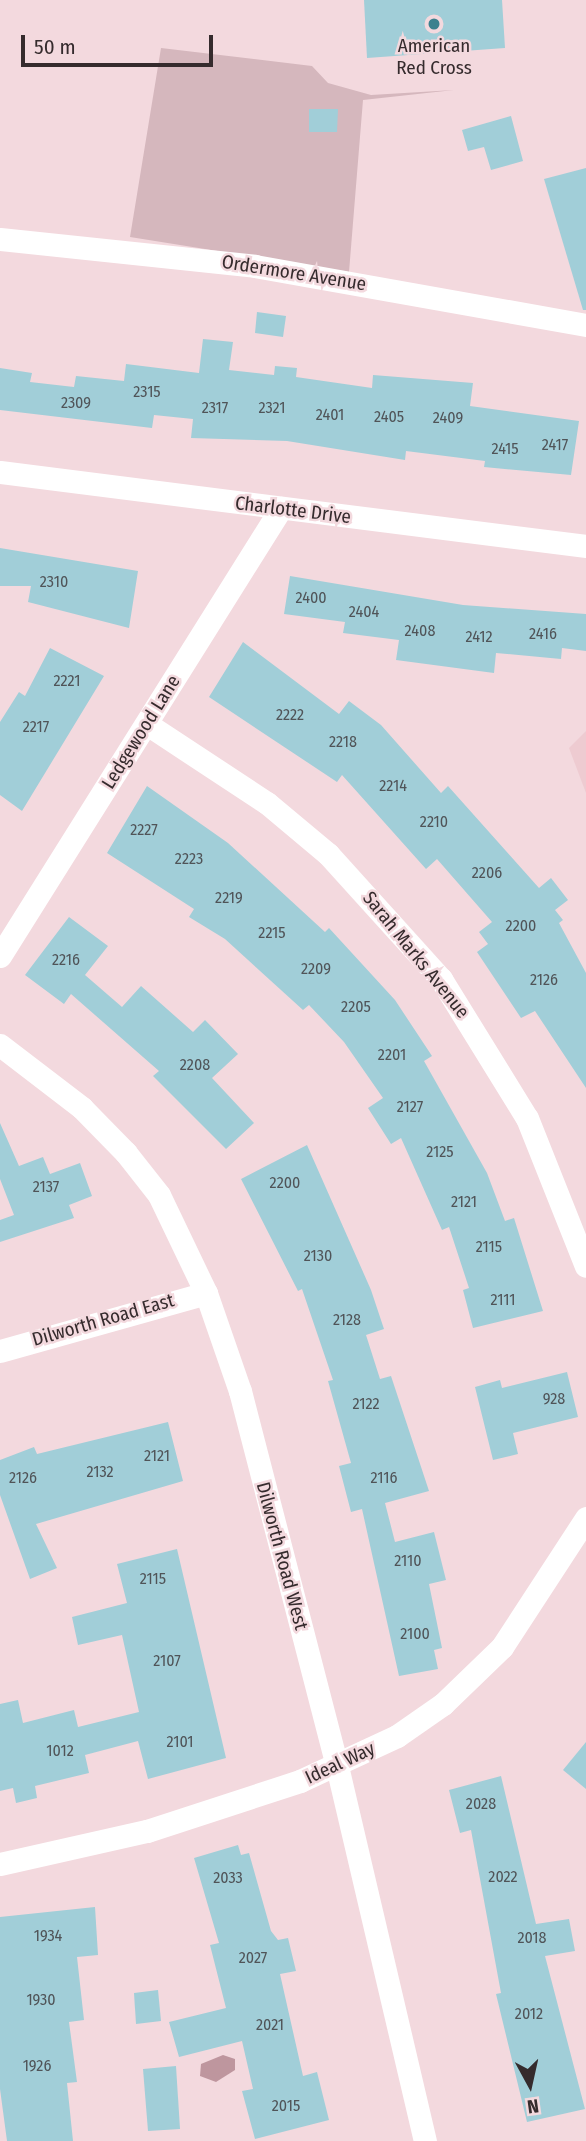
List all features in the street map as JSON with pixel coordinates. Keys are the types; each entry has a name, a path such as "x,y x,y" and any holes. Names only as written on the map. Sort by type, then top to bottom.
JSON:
{"street":[{"name":"Ordermore Avenue","path":"0,239 255,266 586,325"},
{"name":"Charlotte Drive","path":"0,472 586,546"},
{"name":"Ledgewood Lane","path":"0,956 281,508"},
{"name":"Sarah Marks Avenue","path":"147,723 267,803 322,849 441,979 527,1118 586,1266"},
{"name":"Dilworth Road West","path":"0,1045 82,1108 126,1153 159,1195 206,1293 240,1391 337,1766 425,2141"},
{"name":"Dilworth Road East","path":"0,1351 206,1293"},
{"name":"Ideal Way","path":"0,1864 146,1831 337,1766 397,1736 483,1668 537,1601 586,1518"}],"shaded area":[{"path":"161,48 312,66 328,83 371,95 454,90 363,100 349,272 130,237"},
{"path":"586,731 586,793 569,748"},
{"path":"223,2055 235,2059 235,2070 216,2082 200,2076 201,2064"}],"building":[{"name":"American Red Cross","path":"364,0 502,0 505,48 367,58"},
{"path":"309,109 338,109 337,132 309,132"},
{"path":"511,116 523,161 491,170 484,147 468,151 462,130"},
{"path":"586,168 586,310 583,310 544,179"},
{"path":"257,312 286,316 283,337 255,333"},
{"path":"203,339 233,342 229,370 274,375 275,366 297,368 296,377 372,388 373,375 473,383 470,406 579,421 571,475 484,467 485,461 406,451 405,460 287,441 191,438 193,419 154,415 152,428 0,410 0,368 32,373 30,382 74,387 76,376 124,381 126,364 199,373"},
{"path":"0,548 138,571 129,628 28,602 31,586 0,586"},
{"path":"290,576 463,605 586,614 586,651 562,648 561,659 496,653 494,673 396,660 399,640 343,633 345,622 284,614"},
{"path":"243,642 339,714 349,701 381,725 441,793 448,786 539,888 551,878 568,900 555,910 563,920 559,923 586,973 586,1088 535,1011 521,1018 477,952 488,944 479,932 492,922 437,859 426,869 342,775 337,782 209,697"},
{"path":"50,648 104,676 22,811 0,795 0,722 19,692 25,696"},
{"path":"147,786 228,843 325,932 329,928 395,1000 432,1056 424,1061 487,1173 505,1221 514,1218 543,1311 473,1328 463,1290 469,1288 449,1227 442,1230 401,1138 391,1144 368,1108 383,1098 344,1042 309,1005 303,1010 225,939 189,917 194,909 107,853"},
{"path":"69,917 108,946 85,975 122,1007 141,986 193,1032 205,1020 238,1054 212,1078 254,1123 226,1149 153,1076 159,1071 71,994 64,1004 25,975"},
{"path":"0,1123 19,1166 43,1157 50,1174 80,1163 92,1196 69,1205 74,1218 0,1242 0,1220 14,1215 0,1179"},
{"path":"307,1145 371,1290 384,1329 366,1335 380,1379 391,1376 429,1491 385,1503 395,1542 434,1532 446,1580 429,1584 442,1648 434,1650 438,1669 399,1676 362,1509 351,1512 339,1466 351,1463 328,1381 333,1380 302,1289 298,1291 241,1179"},
{"path":"567,1372 578,1417 513,1433 518,1454 493,1460 475,1387 500,1380 502,1388"},
{"path":"168,1422 183,1481 36,1524 57,1568 30,1579 0,1495 0,1460 34,1447 37,1454"},
{"path":"177,1549 226,1758 148,1779 138,1741 85,1755 89,1773 35,1786 37,1798 16,1803 13,1788 0,1791 0,1704 18,1700 23,1723 74,1710 78,1727 139,1712 122,1635 78,1645 72,1617 127,1603 117,1564"},
{"path":"586,1742 586,1789 563,1770"},
{"path":"501,1776 536,1924 569,1919 575,1951 545,1956 585,2109 527,2122 496,1994 501,1993 471,1830 460,1833 449,1790"},
{"path":"238,1845 241,1855 249,1853 271,1931 278,1940 288,1938 296,1971 280,1974 303,2076 317,2072 329,2120 255,2139 242,2091 253,2089 242,2041 179,2057 169,2022 226,2008 210,1945 219,1943 194,1858"},
{"path":"95,1907 98,1955 77,1957 84,2020 69,2022 77,2082 67,2083 73,2141 7,2141 0,2089 0,1917"},
{"path":"158,1990 161,2021 136,2024 134,1993"},
{"path":"176,2066 180,2129 148,2131 143,2069"}],"place":[{"name":"American Red Cross","path":"434,24"}]}
